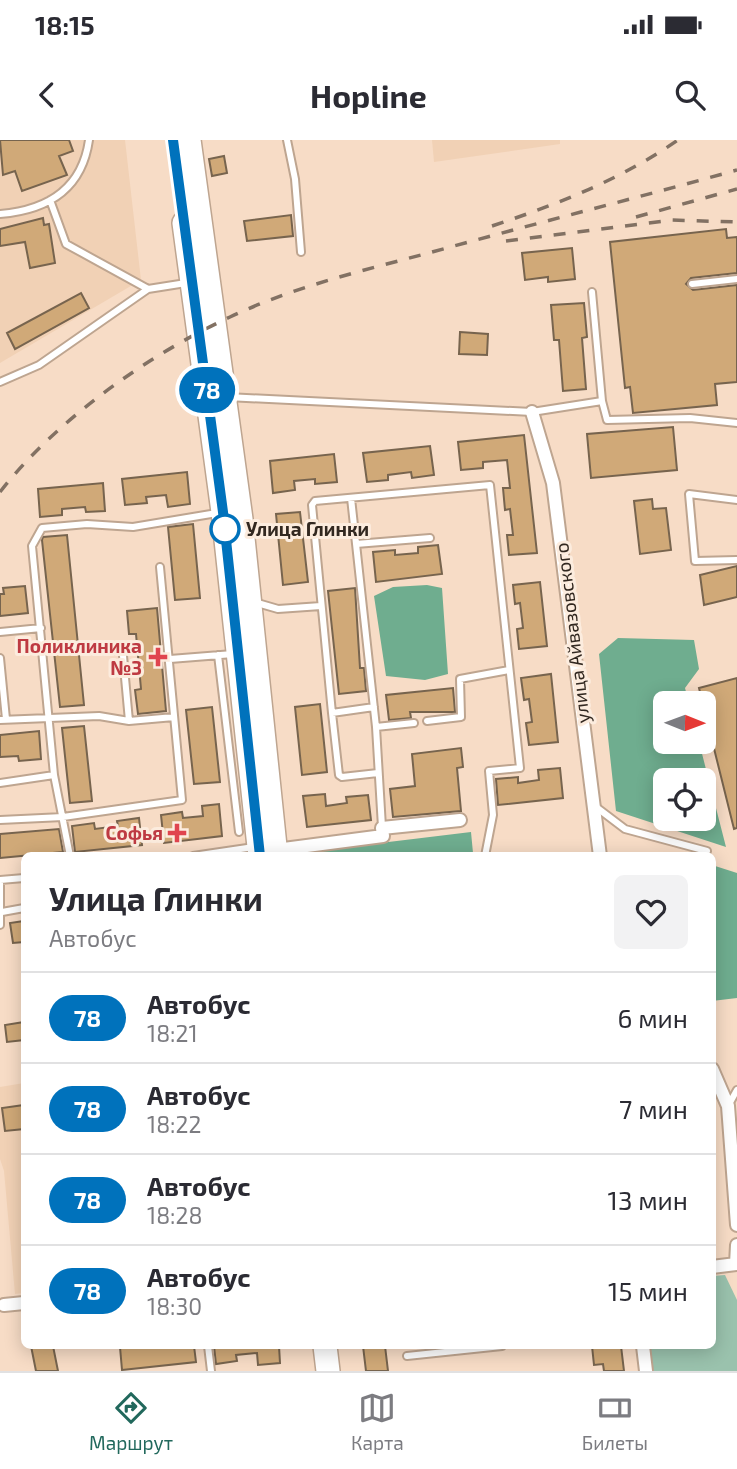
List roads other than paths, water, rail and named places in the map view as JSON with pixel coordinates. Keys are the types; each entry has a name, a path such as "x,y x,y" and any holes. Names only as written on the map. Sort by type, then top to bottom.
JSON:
{"highway":[{"path":"173,140 199,281 248,600 237,654"},
{"path":"189,140 199,281"},
{"path":"217,398 223,512 237,654 268,852"},
{"path":"309,1349 312,1371"},
{"path":"325,1349 328,1371"}],"street":[{"name":"улица Айвазовского","path":"532,412 554,483 600,852"},
{"path":"268,852 460,820"},
{"path":"716,1078 728,1106 737,1225"},
{"path":"716,1266 736,1264 737,1245"},
{"path":"4,1305 21,1303"},
{"path":"643,1349 646,1371"}],"lane":[{"path":"0,214 14,213 50,200 66,190 80,174 89,140"},
{"path":"288,140 295,178 301,252"},
{"path":"50,200 66,244 148,289"},
{"path":"692,284 737,279"},
{"path":"0,382 38,365 148,289 199,281"},
{"path":"592,292 602,401 607,420 690,418 737,423"},
{"path":"217,398 532,412 602,401"},
{"path":"378,773 342,777 338,775 312,505 315,501 490,485 520,768 489,771 493,815 486,852"},
{"path":"737,500 689,494 695,561 737,560"},
{"path":"351,498 376,727 383,832"},
{"path":"69,852 54,775 33,546 42,528 88,524 133,527 223,512"},
{"path":"356,544 430,538"},
{"path":"0,820 63,817 182,800 160,567"},
{"path":"248,600 278,609 321,606"},
{"path":"0,632 41,628"},
{"path":"122,645 129,721"},
{"path":"170,659 237,654 239,832"},
{"path":"0,658 3,719 50,720 99,716 129,721 174,717"},
{"path":"427,721 461,717 460,680 509,670"},
{"path":"332,713 374,707"},
{"path":"376,727 414,723"},
{"path":"0,783 54,775"},
{"path":"594,806 625,829 707,851"},
{"path":"0,925 0,881 21,878"},
{"path":"2,912 21,909"},
{"path":"728,1106 737,1090"},
{"path":"208,1349 211,1371"},
{"path":"407,1356 474,1349"}],"railway":[{"path":"492,226 588,190 634,167 678,140"},
{"path":"0,492 48,440 105,392 167,350 230,317 301,289 351,274 737,170"},
{"path":"636,217 737,189"},
{"path":"506,241 672,220 737,222"}],"place":[{"name":"Улица Глинки","path":"225,529"},
{"name":"Поликлиника №3","path":"158,657"},
{"name":"Софья","path":"177,833"}]}
